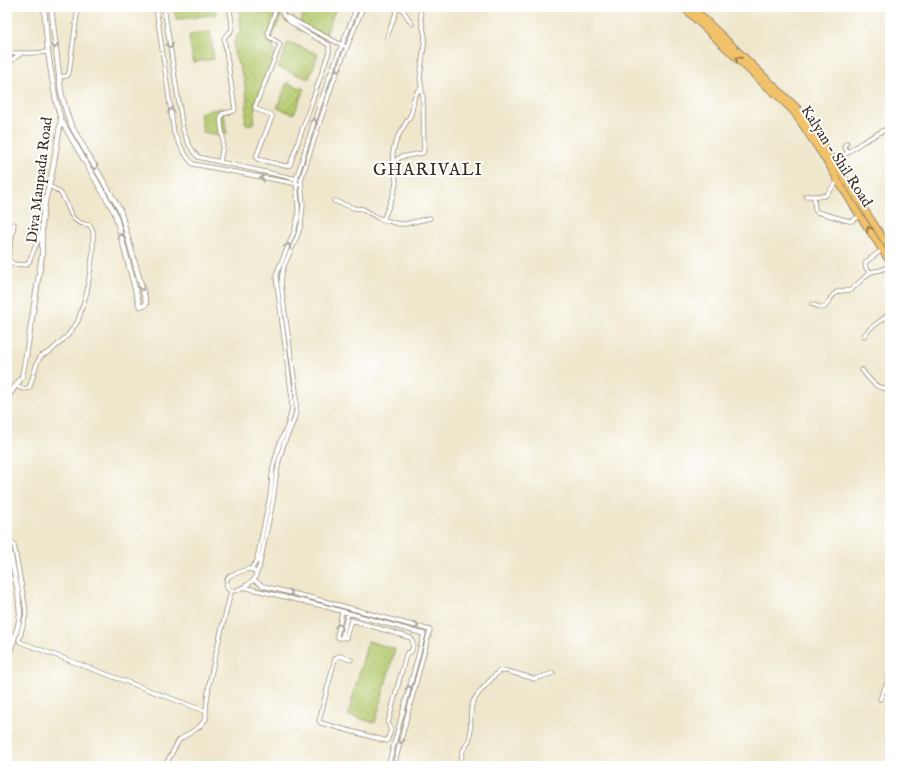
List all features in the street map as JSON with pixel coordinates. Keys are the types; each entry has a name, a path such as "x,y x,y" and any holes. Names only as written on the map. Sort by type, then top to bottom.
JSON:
{"main road":[{"name":"Kalyan - Shil Road","path":"688,8 768,84 798,109 832,164 890,249"},
{"name":"Kalyan - Shil Road","path":"832,164 838,181 890,262"}],"street":[{"name":"Diva Manpada Road","path":"7,398 22,377 42,255 42,232 45,201 52,173 61,120 56,102 48,52 44,7"},
{"path":"51,7 60,92 73,129 120,210 146,302 144,306 140,306 139,304 115,213 61,120 68,117"},
{"path":"59,77 67,76 69,73 78,7"},
{"path":"156,7 174,133 186,157 193,164 296,184 301,182"},
{"path":"164,7 183,130 193,152 198,156 296,179 301,182"},
{"path":"220,162 223,142 220,118 222,114 231,113 235,109 224,38 233,28 229,7"},
{"path":"276,9 268,35 280,45 255,107 256,109 272,115 272,117 256,157 257,160 285,166 290,165 330,48 329,45 291,22 284,16 281,9 282,7"},
{"path":"231,591 226,585 229,576 251,569 257,561 272,497 273,467 280,442 290,420 292,407 291,391 276,276 294,232 298,217 296,179 328,80 357,7"},
{"path":"231,591 235,591 254,580 259,568 284,443 294,420 296,411 296,391 281,283 282,274 301,225 303,205 301,182 333,82 363,7"},
{"path":"400,7 412,24"},
{"path":"387,37 400,7"},
{"path":"393,165 394,161 401,157 423,153 425,144 423,131 423,98 420,78 426,37 420,7"},
{"path":"859,7 890,8"},
{"path":"284,16 347,47"},
{"path":"7,53 48,52"},
{"path":"7,64 21,53"},
{"path":"383,220 395,189 396,182 392,160 394,146 411,114 416,92 421,88"},
{"path":"832,164 861,143 890,128 890,120"},
{"path":"847,143 844,147 848,152"},
{"path":"806,196 825,196 838,181"},
{"path":"16,386 23,389 29,388 37,363 41,356 51,351 68,336 78,321 87,292 93,252 93,231 90,225 78,223 72,217 62,194 49,186"},
{"path":"814,196 815,210 817,212 849,221 852,221 860,216"},
{"path":"334,201 354,208 363,209 378,218 399,224 430,218"},
{"path":"14,224 8,259 14,264 23,266 28,264 42,232"},
{"path":"870,273 865,264 882,250"},
{"path":"812,304 822,308 825,307 833,294 837,291 851,290 870,273 890,266"},
{"path":"864,336 869,328 887,316 890,312"},
{"path":"862,370 877,386 885,389 890,388"},
{"path":"7,539 18,592 20,614 18,626 7,662"},
{"path":"7,539 14,544 25,605 26,614 20,642 205,711"},
{"path":"251,569 256,574"},
{"path":"254,580 263,586 430,630"},
{"path":"243,587 323,606 424,634"},
{"path":"165,766 179,740 199,727 206,719 205,711 213,665 231,591"},
{"path":"323,606 324,601"},
{"path":"342,612 337,636 339,638 346,638 351,620 411,638 413,642 412,651 406,655 388,723 391,730 387,741 321,723 319,720 335,659 340,656 351,660"},
{"path":"342,637 348,613"},
{"path":"388,766 424,634 430,630"},
{"path":"394,766 430,630"},
{"path":"880,700 887,683 890,670"},
{"path":"461,766 463,751 467,746 471,732 471,715 474,699 499,671 507,671 535,679 553,673"}],"green space":[{"path":"174,7 215,7 216,14 176,20"},
{"path":"239,7 284,7 271,41 275,55 265,84 255,102 254,123 249,125 245,123 247,100 244,79 234,53 234,42 241,29"},
{"path":"306,7 336,7 324,40 297,29"},
{"path":"210,32 214,59 193,62 189,35"},
{"path":"288,42 318,54 309,79 278,67"},
{"path":"287,83 304,89 294,114 277,108"},
{"path":"223,108 227,134 219,135 203,132 200,112"},
{"path":"368,641 395,649 375,723 348,715"}],"district":[{"name":"GHARIVALI","path":"428,169"}]}
